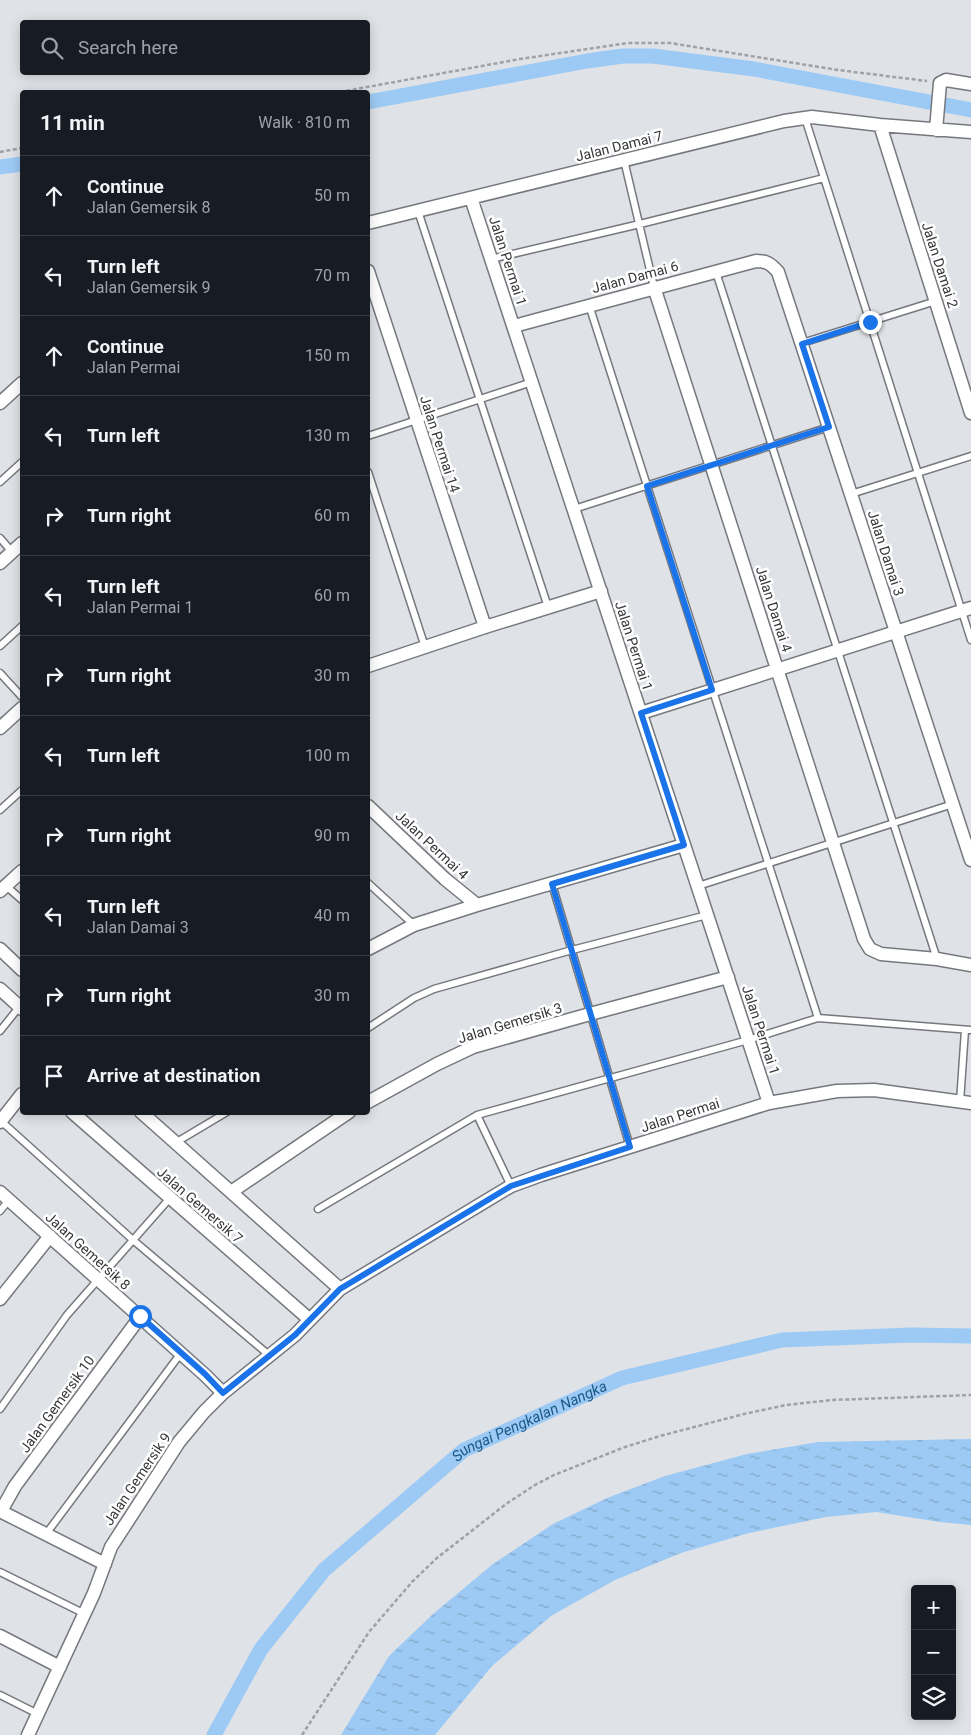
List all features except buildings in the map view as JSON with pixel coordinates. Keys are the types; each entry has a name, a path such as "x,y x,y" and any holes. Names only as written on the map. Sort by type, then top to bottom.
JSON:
{"street":[{"path":"936,128 940,85 950,81 971,84"},
{"name":"Jalan Damai 7","path":"370,223 784,121 805,118 971,132"},
{"name":"Jalan Damai 2","path":"880,125 971,414"},
{"name":"Jalan Permai 1","path":"471,198 769,1103"},
{"name":"Jalan Damai 6","path":"514,326 654,287 756,261 765,261"},
{"name":"Jalan Damai 3","path":"765,261 778,272 971,860"},
{"name":"Jalan Permai 14","path":"370,276 485,627"},
{"name":"Jalan Damai 4","path":"654,287 864,939 870,949 881,954 937,958"},
{"path":"0,403 20,385"},
{"path":"0,563 20,544"},
{"path":"370,665 601,591"},
{"path":"641,713 966,609"},
{"path":"0,728 20,710"},
{"name":"Jalan Permai 4","path":"370,808 445,879 477,905"},
{"path":"370,948 414,926 477,905 684,845"},
{"path":"3,889 20,873"},
{"path":"0,949 20,968"},
{"path":"937,958 971,965"},
{"name":"Jalan Gemersik 3","path":"370,1101 437,1064 473,1048 728,977"},
{"path":"0,989 20,1007"},
{"name":"Jalan Permai","path":"340,1289 511,1186 769,1103 837,1091 874,1090 966,1102"},
{"path":"0,1122 20,1097"},
{"name":"Jalan Gemersik 7","path":"75,1115 309,1319"},
{"path":"143,1115 340,1289"},
{"path":"230,1192 343,1115"},
{"name":"Jalan Gemersik 8","path":"4,1196 140,1316 223,1393"},
{"path":"0,1299 50,1236"},
{"name":"Jalan Gemersik 9","path":"28,1735 85,1614 114,1541 179,1442 223,1393 295,1335 340,1289"},
{"name":"Jalan Gemersik 10","path":"0,1511 16,1486 140,1316"},
{"path":"0,1511 105,1564"},
{"path":"0,1636 60,1667"}],"lane":[{"path":"805,118 918,473 966,609 971,640"},
{"path":"624,160 654,287"},
{"path":"491,259 824,178"},
{"path":"418,211 548,607"},
{"path":"716,272 937,958"},
{"path":"802,344 936,301"},
{"path":"588,305 818,1018"},
{"path":"370,435 532,382"},
{"path":"574,509 829,427"},
{"path":"851,494 971,456"},
{"path":"0,482 20,464"},
{"path":"370,478 425,647"},
{"path":"0,538 12,552"},
{"path":"0,646 20,628"},
{"path":"0,672 20,695"},
{"path":"0,810 20,792"},
{"path":"698,886 953,804"},
{"path":"552,884 630,1147"},
{"path":"370,886 414,926"},
{"path":"3,889 20,899"},
{"path":"370,1027 414,998 434,990 572,950 707,915"},
{"path":"0,1031 20,1009"},
{"path":"318,1209 477,1115 748,1040 818,1018 968,1030 966,1102"},
{"path":"174,1143 222,1115"},
{"path":"477,1115 511,1186"},
{"path":"0,1122 134,1240 270,1355"},
{"path":"0,1210 4,1196"},
{"path":"0,1410 67,1315 170,1198"},
{"path":"46,1534 180,1353"},
{"path":"0,1572 85,1614"},
{"path":"0,1695 38,1714"}],"path":[{"path":"351,90 520,59 628,43 670,43 940,85"},
{"path":"0,152 20,148"},
{"path":"302,1735 369,1632 412,1582 437,1558 506,1504 554,1475 625,1447 660,1436 786,1405 832,1400 971,1395"}],"water":[{"path":"971,1439 971,1525 876,1512 826,1517 749,1533 681,1553 615,1580 551,1616 492,1666 435,1735 341,1735 389,1656 433,1614 493,1564 553,1524 607,1498 665,1476 747,1454 818,1442"}],"waterway":[{"path":"370,102 587,61 623,56 653,56 754,69 971,110"},
{"path":"0,167 20,164"},
{"name":"Sungai Pengkalan Nangka","path":"214,1735 261,1649 324,1570 464,1450 622,1378 782,1340 911,1335 971,1336"}],"route":[{"path":"140,1316 205,1374 223,1393 295,1335 340,1289 511,1186 630,1147 552,884 684,845 641,713 712,690 647,486 829,427 802,344 870,322"}]}
